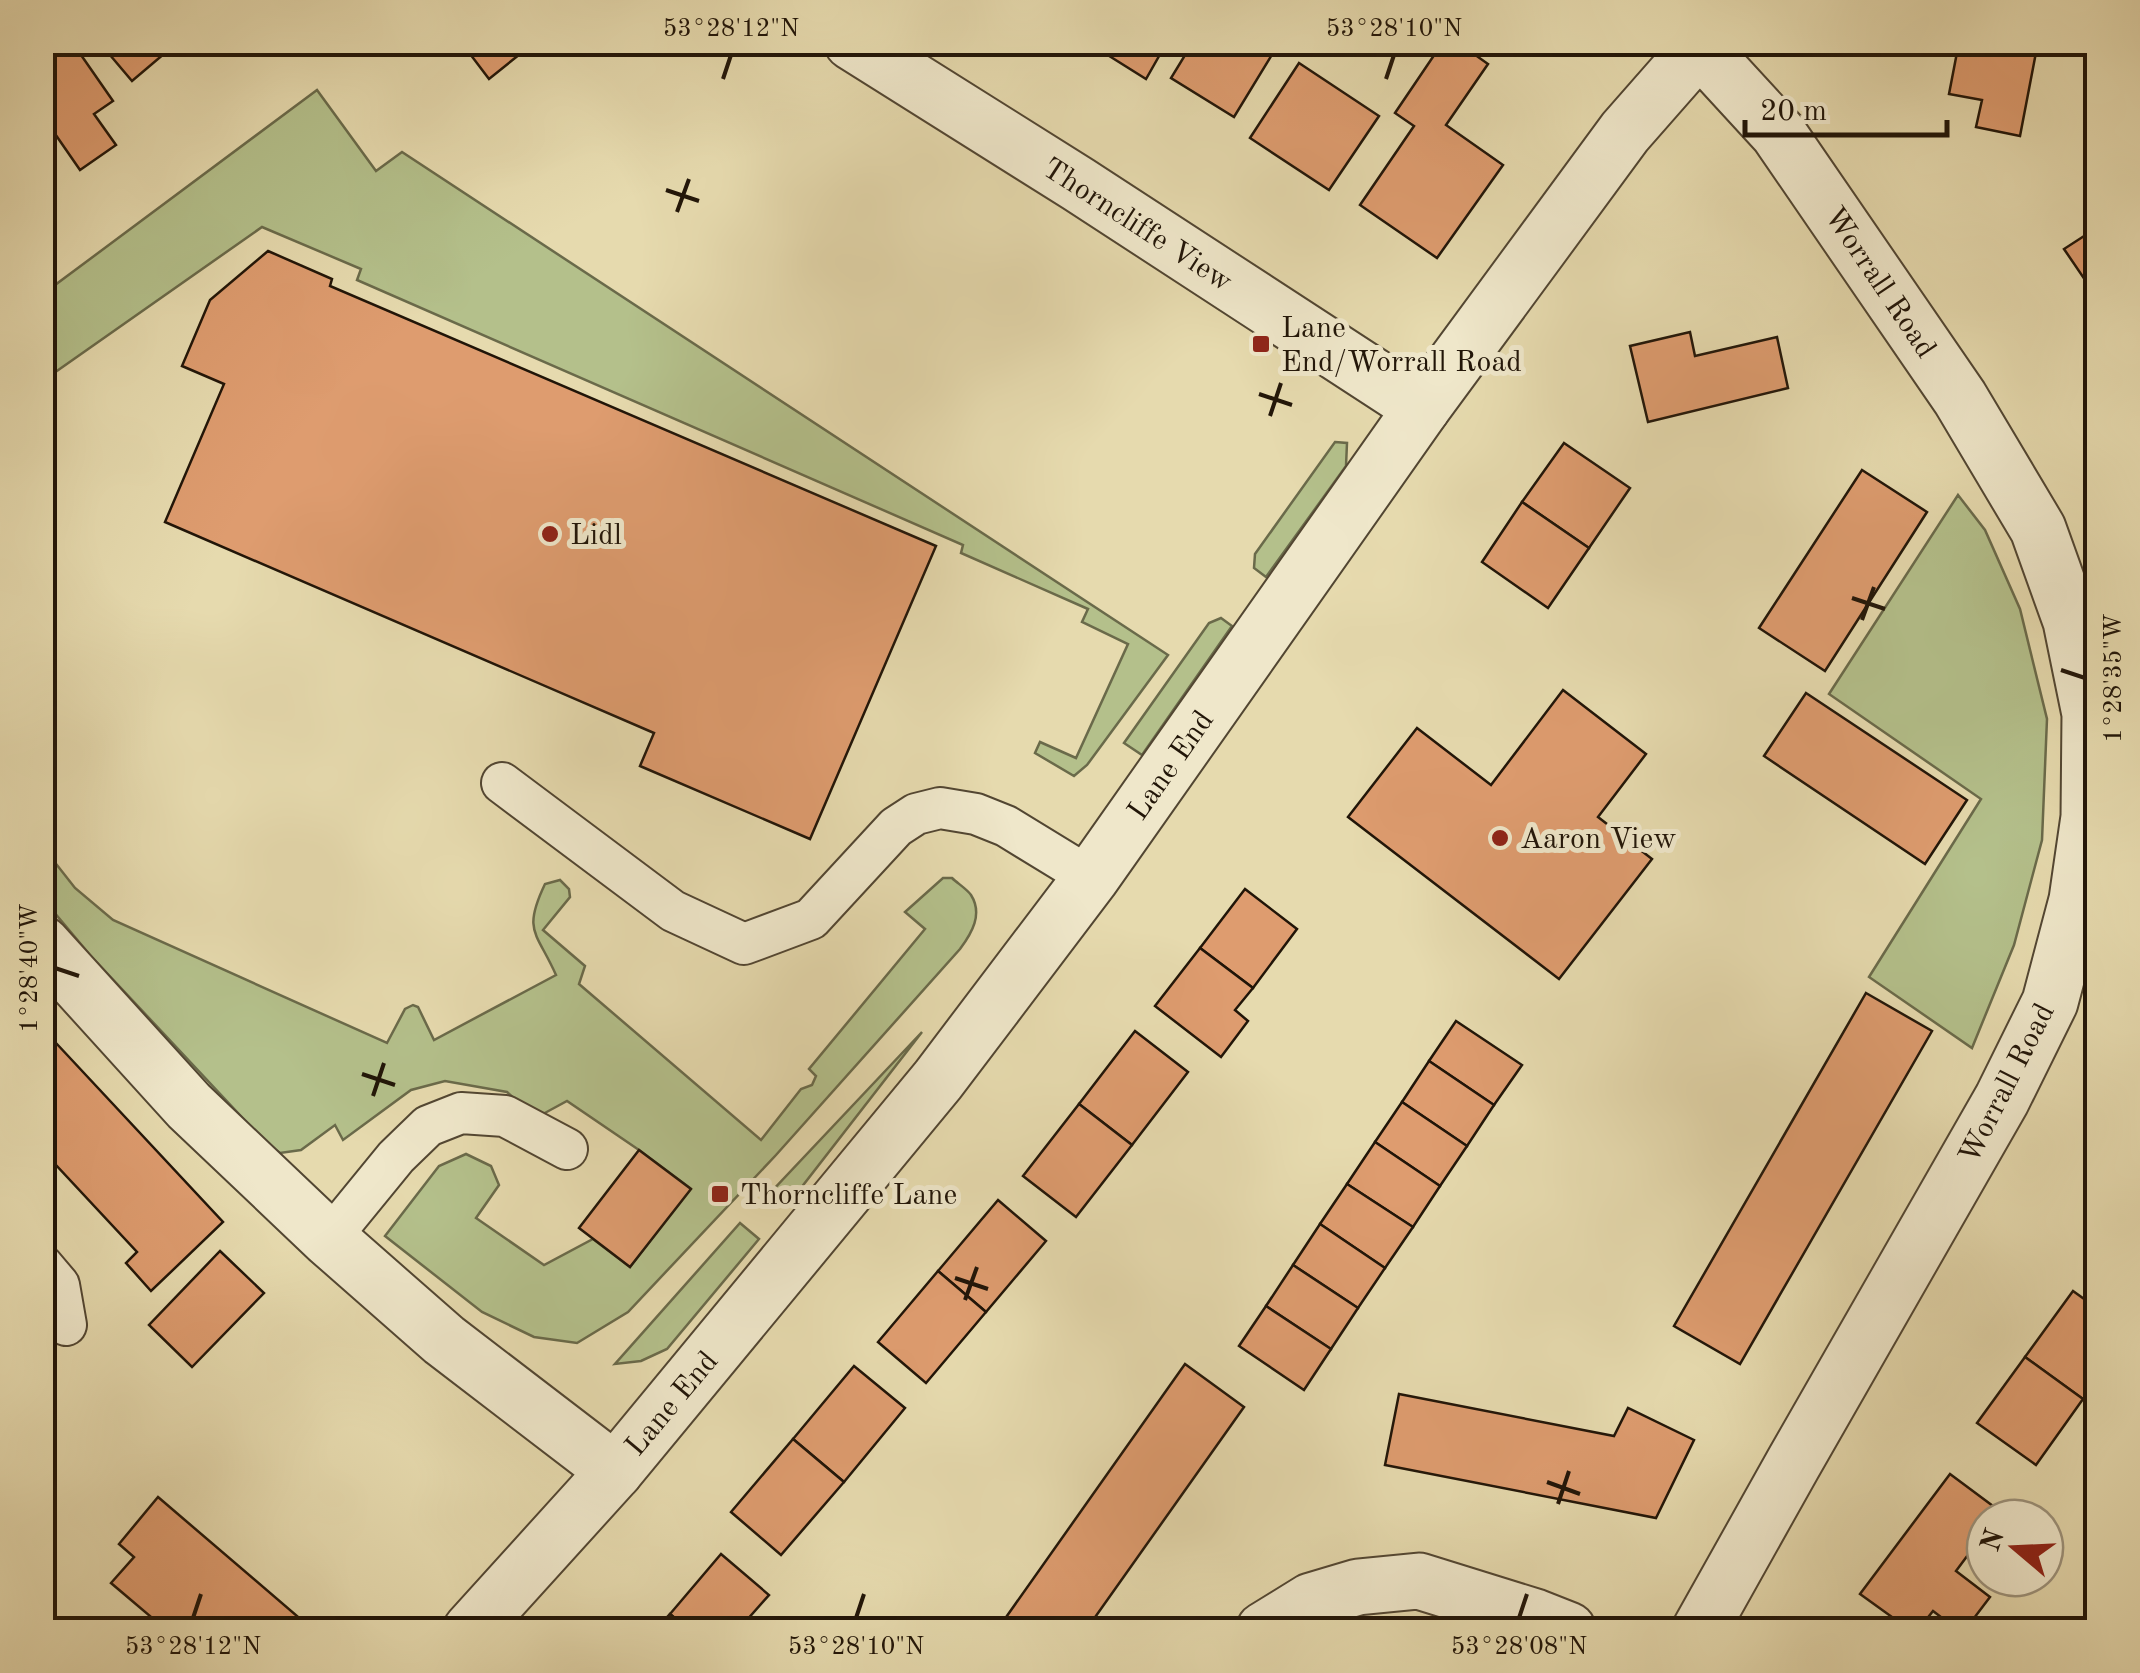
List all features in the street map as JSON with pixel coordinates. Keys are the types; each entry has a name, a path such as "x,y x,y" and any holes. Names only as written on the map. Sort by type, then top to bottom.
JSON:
{"street":[{"name":"Thorncliffe View","path":"852,42 1422,408"},
{"name":"Lane End","path":"470,1630 615,1471 938,1080 1091,878 1422,408 1625,132 1702,45"},
{"name":"Worrall Road","path":"1700,1630 2002,1099 2050,1002 2078,900 2090,817 2090,714 2071,621 2038,529 1960,398 1778,133 1702,45"},
{"path":"47,959 189,1106 328,1238 444,1340 615,1471"},
{"path":"1264,1630 1311,1601 1358,1586 1419,1581 1568,1630"}],"lane":[{"path":"502,783 673,911 744,944 811,919 896,827 916,814 940,808 976,814 1006,826 1091,878"},
{"path":"328,1238 396,1157 428,1126 461,1113 506,1116 567,1149"},
{"path":"42,1266 60,1286 66,1326"}],"green space":[{"path":"317,90 376,171 402,152 1168,655 1087,765 1074,776 1035,753 1040,742 1076,758 1128,644 1082,622 1088,609 961,553 963,545 357,280 361,269 262,227 54,373 43,357 43,294"},
{"path":"1335,442 1347,443 1346,466 1266,577 1254,568 1255,554"},
{"path":"1958,495 1985,530 2020,609 2047,719 2042,840 2014,945 1972,1048 1869,977 1981,799 1829,694"},
{"path":"1221,618 1232,626 1142,755 1124,743 1209,623"},
{"path":"42,846 75,888 113,920 387,1043 405,1009 413,1005 418,1007 434,1040 556,975 533,923 545,884 560,880 569,889 570,897 543,930 585,966 579,984 761,1140 801,1089 812,1085 816,1076 809,1069 925,929 905,912 943,878 952,878 971,895 976,916 960,949 776,1155 628,1312 577,1343 534,1337 482,1312 385,1236 439,1166 466,1154 491,1166 499,1185 476,1218 544,1265 593,1239 630,1267 690,1188 567,1101 543,1114 525,1108 507,1092 445,1081 411,1090 343,1140 335,1125 301,1150 280,1153 266,1143 90,955 43,899"},
{"path":"922,1032 790,1202 772,1191"},
{"path":"740,1223 759,1239 667,1349 641,1361 615,1364"}],"building":[{"path":"42,42 72,42 113,101 94,114 116,145 80,170 42,115"},
{"path":"99,42 178,42 132,81"},
{"path":"461,42 535,42 489,79"},
{"path":"1087,42 1167,42 1146,79"},
{"path":"1193,42 1267,42 1276,48 1234,117 1171,78"},
{"path":"1443,42 1457,42 1488,64 1446,125 1503,165 1437,258 1360,205 1414,126 1395,113"},
{"path":"1959,42 2038,42 2020,136 1976,127 1982,100 1949,94"},
{"path":"1299,63 1379,116 1329,190 1250,138"},
{"path":"2098,227 2098,299 2064,249"},
{"name":"Lidl","path":"268,251 332,279 330,286 936,546 810,839 640,766 654,733 165,522 224,384 182,366 210,300"},
{"path":"1690,332 1695,356 1777,337 1788,388 1648,422 1630,346"},
{"path":"1564,443 1630,488 1589,548 1522,502"},
{"path":"1862,470 1927,512 1825,671 1759,628"},
{"path":"1522,502 1589,548 1548,608 1482,562"},
{"name":"Aaron View","path":"1563,690 1646,754 1598,817 1652,859 1559,979 1348,817 1417,728 1491,785"},
{"path":"1806,693 1967,800 1925,864 1764,756"},
{"path":"1245,889 1297,929 1253,988 1200,948"},
{"path":"1200,948 1253,988 1235,1010 1248,1021 1221,1057 1155,1006"},
{"path":"1866,993 1932,1031 1740,1364 1674,1326"},
{"path":"1456,1021 1522,1065 1494,1105 1429,1061"},
{"path":"42,1028 223,1222 151,1291 126,1263 137,1252 42,1150"},
{"path":"1135,1031 1188,1072 1132,1145 1079,1104"},
{"path":"1429,1061 1494,1105 1467,1146 1402,1102"},
{"path":"1402,1102 1467,1146 1440,1186 1375,1142"},
{"path":"1079,1104 1132,1145 1076,1217 1023,1176"},
{"path":"1375,1142 1440,1186 1413,1227 1347,1184"},
{"path":"639,1150 691,1189 630,1267 579,1228"},
{"path":"1347,1184 1413,1227 1385,1268 1320,1224"},
{"path":"998,1200 1046,1241 986,1312 938,1271"},
{"path":"1320,1224 1385,1268 1358,1308 1293,1265"},
{"path":"220,1251 264,1293 192,1367 149,1325"},
{"path":"1293,1265 1358,1308 1331,1349 1266,1306"},
{"path":"938,1271 986,1312 926,1383 878,1342"},
{"path":"2073,1291 2098,1309 2098,1380 2083,1399 2025,1357"},
{"path":"1266,1306 1331,1349 1304,1390 1239,1346"},
{"path":"2025,1357 2083,1399 2036,1465 1977,1423"},
{"path":"1185,1364 1244,1407 1086,1630 997,1630"},
{"path":"854,1366 905,1408 844,1482 793,1439"},
{"path":"1399,1394 1614,1436 1628,1408 1694,1440 1656,1518 1385,1465"},
{"path":"793,1439 844,1482 781,1555 731,1512"},
{"path":"1950,1474 1982,1498 1965,1498 1965,1559 1956,1571 1965,1578 1965,1598 1989,1598 1965,1630 1958,1630 1933,1611 1918,1630 1910,1630 1860,1594"},
{"path":"158,1497 311,1628 137,1630 150,1616 111,1583 134,1557 119,1544"},
{"path":"721,1554 769,1595 738,1630 689,1630 670,1614"},
{"path":"670,1614 689,1630 655,1630"}],"place":[{"name":"Lane End/Worrall Road","path":"1261,344"},
{"name":"Lidl","path":"550,534"},
{"name":"Aaron View","path":"1500,838"},
{"name":"Thorncliffe Lane","path":"720,1194"}]}
